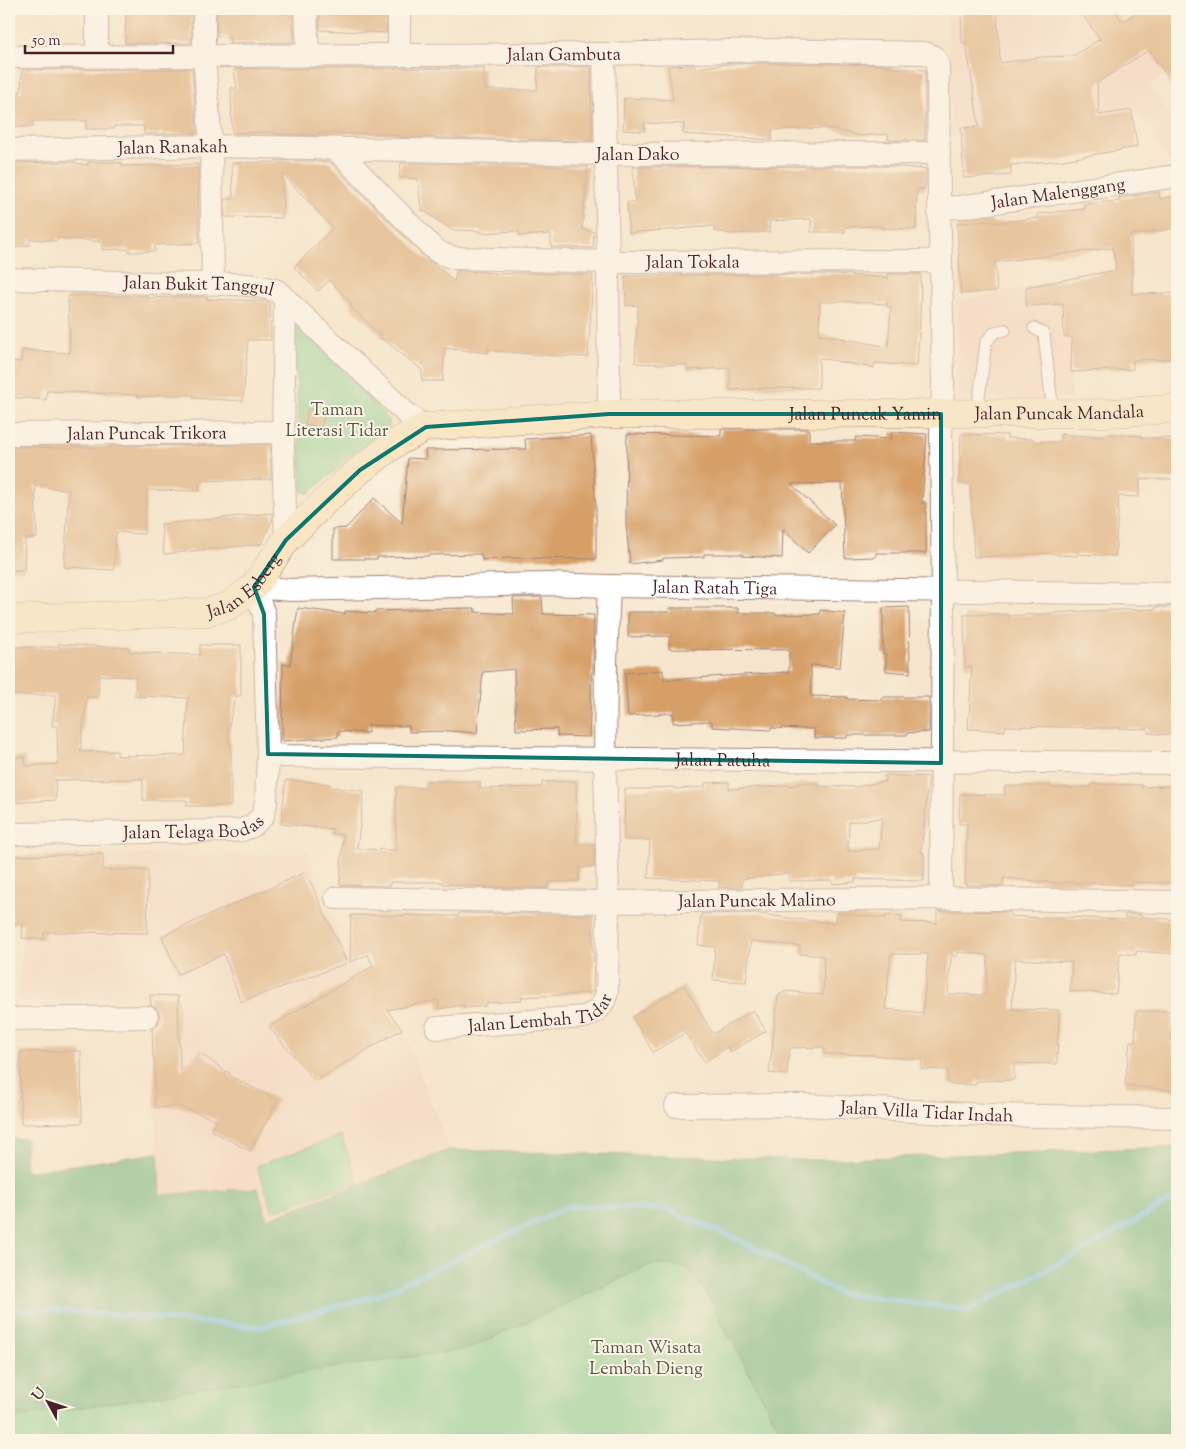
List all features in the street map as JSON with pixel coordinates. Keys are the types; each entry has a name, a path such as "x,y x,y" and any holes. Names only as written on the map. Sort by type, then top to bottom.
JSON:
{"main road":[{"name":"Jalan Puncak Mandala","path":"941,414 1110,413 1177,408"},
{"name":"Jalan Puncak Yamin","path":"426,427 609,414 941,414"},
{"name":"Jalan Esberg","path":"9,619 207,612 229,606 254,587 286,540 322,504 360,470 397,442 426,427"}],"street":[{"path":"97,9 97,56"},
{"path":"204,9 204,56 211,146 213,283"},
{"path":"306,9 308,54"},
{"path":"399,9 399,55"},
{"name":"Jalan Gambuta","path":"9,57 604,54 772,50 924,53 936,58 938,66 939,152"},
{"path":"604,54 609,414"},
{"name":"Jalan Ranakah","path":"9,150 211,146 336,149"},
{"name":"Jalan Dako","path":"336,149 606,154 939,152"},
{"name":"Jalan Tokala","path":"336,149 433,248 442,254 455,258 608,262 941,261"},
{"path":"939,152 943,387 941,414"},
{"name":"Jalan Malenggang","path":"939,208 960,207 1177,176"},
{"name":"Jalan Bukit Tanggul","path":"9,279 179,284 213,283 268,288 277,292 408,416 426,427"},
{"path":"284,299 286,540"},
{"name":"Jalan Puncak Yamin","path":"941,414 943,590 941,898"},
{"name":"Jalan Puncak Trikora","path":"9,434 284,432"},
{"name":"Jalan Ratah Tiga","path":"254,587 290,590 548,584 1177,594"},
{"name":"Jalan Lembah Tidar","path":"437,1028 584,1017 599,1009 605,1000 607,992 608,902 605,758 609,586"},
{"name":"Jalan Telaga Bodas","path":"9,834 242,830 252,826 263,816 266,802 268,754 264,614 254,587"},
{"name":"Jalan Patuha","path":"268,754 295,756 941,763 1177,763"},
{"name":"Jalan Puncak Malino","path":"336,898 608,902 941,898 1177,902"},
{"path":"9,1019 147,1017"},
{"name":"Jalan Villa Tidar Indah","path":"676,1106 803,1105 985,1115 1177,1118"}],"lane":[{"path":"1034,328 1044,334 1053,413"},
{"path":"977,414 986,342 995,332 1004,330"}],"highlighted area":[{"path":"609,414 941,414 941,763 268,754 264,614 254,587 286,540 360,470 426,427"}],"shaded area":[{"path":"1016,9 1177,9 1177,66 1150,85 1177,126 1177,161 1173,165 1133,108 951,137 948,16"},
{"path":"1074,278 1070,399 957,397 957,301"},
{"path":"306,850 345,949 404,1031 449,1150 267,1220 257,1188 160,1195 150,996 19,1000 23,924 12,924 15,855 264,855"}],"green space":[{"name":"Taman Literasi Tidar","path":"303,327 389,420 389,426 309,493 302,492 294,329"},
{"path":"341,1135 358,1182 273,1211 257,1166"},
{"path":"26,1138 25,1172 158,1153 160,1195 258,1188 267,1219 449,1150 815,1160 1177,1147 1177,1440 785,1440 705,1290 687,1267 652,1264 468,1349 345,1366 9,1419 9,1139"},
{"name":"Taman Wisata Lembah Dieng","path":"652,1264 687,1267 705,1290 785,1440 9,1440 9,1417 173,1389 468,1349"}],"building":[{"path":"126,9 191,9 191,43 125,43"},
{"path":"217,9 293,9 294,42 230,43 229,37 217,36"},
{"path":"319,9 386,9 386,33 320,30"},
{"path":"961,9 997,9 1000,63 1042,57 1073,56 1100,39 1078,9 1113,9 1123,22 1142,9 1177,9 1177,91 1149,50 1097,83 1099,115 1132,110 1137,147 1064,160 1011,165 1011,175 964,178 961,128 979,127 966,42 962,43"},
{"path":"728,64 879,65 892,66 891,68 925,70 925,140 888,140 888,134 860,136 828,128 772,130 772,140 683,134 684,124 644,123 645,131 623,130 624,98 673,100 668,66 694,65 695,68"},
{"path":"538,67 591,67 591,141 404,137 393,134 232,133 231,88 237,88 234,69 484,68 484,90 537,90"},
{"path":"192,69 197,133 144,134 144,126 114,126 114,129 86,129 87,121 33,121 33,127 15,127 15,92 21,92 22,70"},
{"path":"276,160 330,162 424,257 454,282 456,271 500,274 593,275 588,357 488,350 488,353 444,348 443,381 422,381 422,370 379,336 350,306 352,304 329,280 318,291 294,267 333,228 283,174 282,218 225,217 225,199 233,199 232,163 276,162"},
{"path":"69,162 88,165 88,162 113,162 122,163 123,166 198,164 199,243 155,245 155,251 129,252 129,249 102,250 102,242 58,238 57,241 30,239 30,245 9,248 9,202 12,163"},
{"path":"401,163 588,167 582,229 594,232 593,248 551,247 551,234 519,236 519,231 482,233 481,231 452,230 421,209 418,179 399,177"},
{"path":"890,166 926,169 925,189 917,189 916,229 881,228 882,226 845,227 845,232 811,232 811,219 769,221 770,232 732,234 714,231 715,226 629,233 627,202 635,202 633,167"},
{"path":"1159,192 1160,199 1177,195 1177,228 1131,235 1132,294 1177,293 1177,359 1133,360 1133,369 1071,372 1072,337 1064,337 1063,304 1026,306 1026,287 1116,270 1113,248 995,262 997,291 961,294 957,223 993,221 993,223 1038,218 1037,214 1085,209 1084,204 1120,201 1119,198"},
{"path":"838,274 888,278 888,274 921,274 917,366 875,363 874,368 819,358 819,388 730,390 730,368 687,370 687,365 635,363 638,305 626,306 625,276","holes":["837,301 887,304 887,307 891,307 888,347 819,334 820,302"]},
{"path":"68,296 147,296 147,298 207,297 207,299 264,301 270,303 271,340 248,340 243,401 193,398 194,395 137,397 137,395 47,391 46,400 9,397 9,361 21,362 22,350 70,353"},
{"path":"308,409 325,411 322,427 305,424"},
{"path":"721,429 809,429 809,441 855,441 856,437 891,439 892,432 927,434 922,503 926,503 926,553 876,553 876,557 845,558 842,483 791,484 835,525 808,553 783,529 782,558 743,556 743,554 704,554 704,557 663,558 663,560 630,564 626,525 627,434 721,436"},
{"path":"961,434 1007,435 1007,438 1034,439 1034,442 1060,442 1060,434 1103,437 1104,434 1142,436 1142,438 1177,438 1177,479 1140,479 1139,497 1119,496 1115,556 1056,555 1057,553 974,557 970,484 959,484"},
{"path":"591,435 596,509 596,559 510,558 482,560 481,554 333,559 333,529 346,528 374,498 402,523 408,458 426,459 425,450 526,449 525,439"},
{"path":"270,445 271,479 199,481 199,491 147,490 144,534 116,532 114,570 64,567 69,490 35,486 37,538 25,539 24,570 9,570 9,447 72,449 72,447 109,448 109,446"},
{"path":"272,513 272,520 262,544 164,554 161,524"},
{"path":"542,597 543,614 594,615 589,737 557,736 557,729 516,730 514,669 483,672 477,733 450,731 409,732 409,726 368,725 368,733 338,731 338,737 282,741 283,664 290,665 298,608 345,614 345,611 375,613 375,611 412,609 475,608 475,612 514,614 513,598"},
{"path":"909,607 910,673 886,671 886,654 883,654 883,608"},
{"path":"1156,607 1177,607 1177,736 1148,733 1148,729 1005,726 1005,731 968,729 972,667 965,667 964,615 1007,614 1007,616 1156,609"},
{"path":"669,608 738,608 738,613 775,613 775,615 820,614 820,610 845,613 840,667 811,665 811,696 882,700 885,697 929,697 929,732 907,733 907,735 847,735 847,738 814,738 814,729 771,728 771,730 712,727 712,721 673,723 673,713 628,716 625,673 663,670 664,680 789,672 789,650 669,649 669,636 628,637 628,612 669,612"},
{"path":"58,644 129,648 129,652 200,655 200,645 241,645 241,696 235,696 229,727 231,806 187,806 187,800 143,800 143,779 55,780 56,800 9,803 9,757 25,757 26,766 58,764 57,726 52,726 56,695 9,695 9,647 58,647","holes":["99,675 136,677 135,696 188,698 185,755 117,756 117,751 80,752 87,697 98,697"]},
{"path":"886,775 929,777 921,853 924,853 924,881 855,879 855,882 833,884 832,880 789,881 789,873 742,879 742,887 719,888 719,881 648,878 650,840 624,840 625,789 705,787 705,783 729,782 729,789 798,785 798,783 818,783 818,786 855,787 886,781","holes":["882,818 879,849 848,851 849,822"]},
{"path":"286,780 330,784 330,787 364,791 357,849 396,850 396,787 425,788 425,781 480,782 480,789 542,787 542,782 576,781 577,844 594,845 594,867 579,868 579,881 548,882 548,888 481,887 443,884 443,882 390,882 390,886 340,885 343,835 332,834 333,829 281,824"},
{"path":"1091,784 1142,785 1142,787 1177,786 1177,882 1132,882 1132,885 1059,883 1003,878 1003,886 965,885 967,824 959,824 960,794 1005,795 1005,786 1051,786 1051,788 1090,787"},
{"path":"103,854 103,870 148,870 147,933 44,932 44,939 22,938 23,923 12,924 12,913 9,913 9,856"},
{"path":"306,872 347,963 241,1002 224,954 178,974 162,936"},
{"path":"937,911 1010,912 1010,916 1125,920 1125,914 1141,915 1141,917 1177,920 1177,954 1136,951 1136,955 1120,953 1116,994 1070,991 1072,962 1015,959 1012,1009 1059,1010 1057,1064 1014,1063 1014,1080 976,1081 976,1085 948,1084 948,1070 921,1069 922,1060 874,1055 824,1054 824,1047 790,1048 787,1075 769,1073 778,996 786,991 823,995 824,956 800,954 800,946 751,941 746,982 713,980 715,947 698,945 701,914 754,913 835,923 837,913 886,918 886,915 902,916 901,922 937,923","holes":["957,952 988,955 986,995 948,994 951,956 957,956","891,954 928,954 923,1013 885,1009"]},
{"path":"459,913 593,915 593,992 521,997 522,1001 486,1003 486,1006 464,1008 464,1005 439,1009 438,1000 387,1010 402,1029 315,1081 269,1027 373,966 368,955 350,962 351,915 458,916"},
{"path":"684,985 713,1034 753,1010 766,1031 730,1052 727,1047 705,1062 685,1033 653,1052 632,1017"},
{"path":"150,995 178,996 180,1071 200,1053 230,1073 230,1076 278,1100 250,1151 211,1130 217,1120 178,1106 155,1108 152,1029 158,1024 160,1016 158,1010 151,1005"},
{"path":"1136,1011 1172,1011 1171,1046 1174,1046 1173,1055 1177,1056 1177,1091 1125,1085 1130,1041 1135,1042"},
{"path":"81,1051 82,1123 21,1124 20,1052"}],"waterway":[{"path":"9,1310 57,1310 261,1327 379,1295 569,1206 666,1209 741,1241 840,1293 969,1310 1077,1254 1177,1197"}]}
